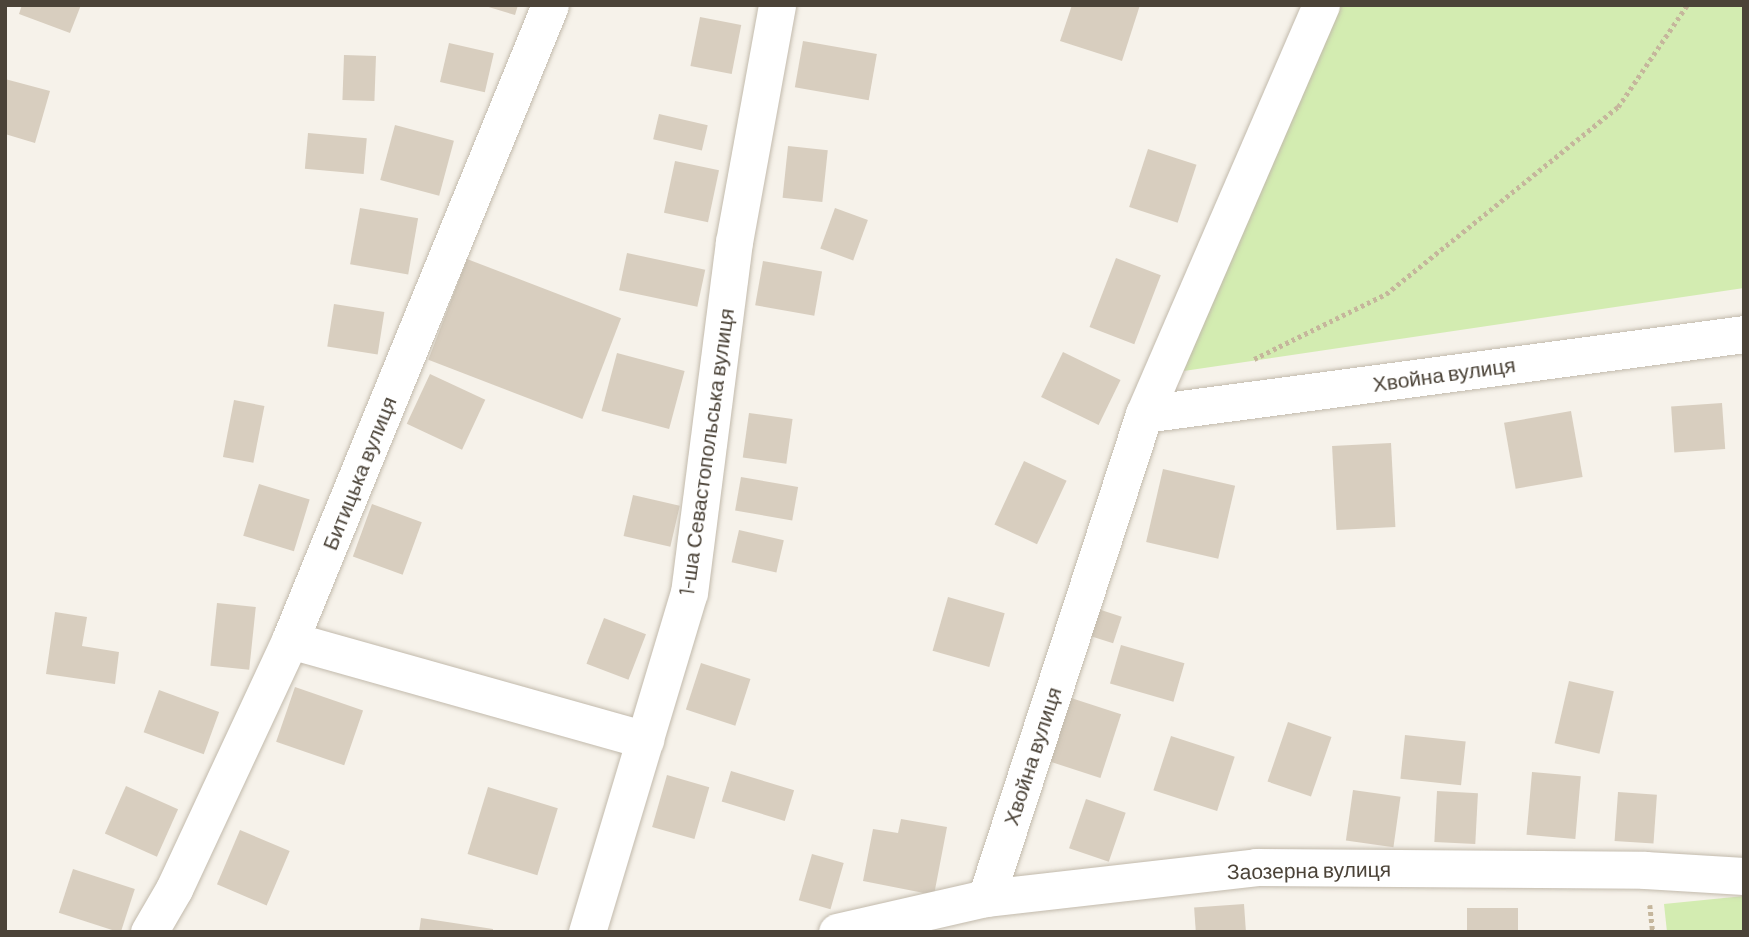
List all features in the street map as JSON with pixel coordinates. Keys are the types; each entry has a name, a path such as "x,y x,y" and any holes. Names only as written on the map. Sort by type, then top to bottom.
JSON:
{"street":[{"name":"Битицька вулиця","path":"149,932 174,889 290,640 550,5"},
{"name":"1-ша Севастопольська вулиця","path":"587,932 689,593 734,242 777,5"},
{"name":"Хвойна вулиця","path":"986,898 1144,414 1321,5"},
{"name":"Хвойна вулиця","path":"1144,414 1744,334"},
{"path":"290,640 645,740"},
{"name":"Заозерна вулиця","path":"837,932 986,898 1256,867 1645,870 1744,876"}],"path":[{"path":"1253,360 1386,294 1618,107 1686,5"}],"green space":[{"path":"1339,5 1744,5 1744,288 1177,372"},
{"path":"1744,896 1744,932 1667,932 1664,904"}],"building":[{"path":"22,5 81,5 70,33 19,14"},
{"path":"482,5 518,5 515,15"},
{"path":"1072,5 1140,5 1122,61 1060,41"},
{"path":"700,17 741,25 732,74 690,66"},
{"path":"803,41 877,54 869,100 795,87"},
{"path":"449,43 494,53 485,92 440,82"},
{"path":"344,55 376,56 374,101 342,100"},
{"path":"5,79 50,91 35,143 5,134"},
{"path":"659,114 708,125 702,151 653,139"},
{"path":"395,125 454,141 439,196 380,180"},
{"path":"308,133 367,138 364,174 305,169"},
{"path":"788,146 828,150 822,202 783,198"},
{"path":"1148,149 1197,165 1178,223 1129,207"},
{"path":"675,161 719,170 708,222 664,213"},
{"path":"360,208 418,218 408,274 350,264"},
{"path":"835,208 868,220 853,260 820,248"},
{"path":"627,253 705,270 697,307 619,290"},
{"path":"1116,258 1161,275 1134,344 1089,327"},
{"path":"467,259 621,318 582,419 428,360"},
{"path":"763,261 822,271 814,316 755,305"},
{"path":"334,304 384,312 378,354 327,346"},
{"path":"1063,352 1121,380 1099,425 1041,397"},
{"path":"617,353 685,371 669,429 601,411"},
{"path":"430,374 485,400 462,450 407,424"},
{"path":"234,400 264,406 253,463 223,457"},
{"path":"1722,403 1725,449 1674,452 1671,407"},
{"path":"1571,411 1583,477 1516,489 1504,423"},
{"path":"749,413 793,419 786,464 743,458"},
{"path":"1391,443 1395,527 1336,530 1332,446"},
{"path":"1024,461 1067,481 1037,544 994,524"},
{"path":"1163,469 1235,486 1218,559 1146,542"},
{"path":"741,477 798,487 792,521 735,510"},
{"path":"259,484 310,499 294,551 243,536"},
{"path":"633,495 680,506 670,547 624,536"},
{"path":"372,504 422,522 403,575 353,557"},
{"path":"739,530 784,540 776,573 732,562"},
{"path":"948,597 1005,613 989,667 933,651"},
{"path":"217,603 256,607 249,670 210,666"},
{"path":"1098,609 1122,617 1113,643 1089,636"},
{"path":"55,612 87,617 82,646 119,652 115,684 46,674"},
{"path":"604,618 646,634 628,680 586,664"},
{"path":"1121,645 1184,663 1173,702 1110,683"},
{"path":"701,663 750,679 735,726 686,710"},
{"path":"1569,681 1614,691 1599,754 1555,743"},
{"path":"295,687 363,710 344,765 276,742"},
{"path":"159,690 219,712 204,754 144,732"},
{"path":"1065,696 1121,714 1100,778 1044,760"},
{"path":"1288,722 1331,737 1311,797 1267,782"},
{"path":"1405,735 1466,741 1461,785 1400,779"},
{"path":"1171,736 1235,757 1217,811 1153,790"},
{"path":"731,771 794,790 785,821 722,802"},
{"path":"1532,772 1581,776 1575,839 1527,835"},
{"path":"667,775 709,787 694,839 652,827"},
{"path":"126,786 178,809 157,857 105,834"},
{"path":"488,787 558,808 537,875 468,854"},
{"path":"1353,790 1401,797 1393,847 1346,841"},
{"path":"1437,791 1478,793 1475,844 1434,842"},
{"path":"1618,792 1657,795 1653,844 1615,841"},
{"path":"1086,799 1126,813 1109,862 1069,848"},
{"path":"901,819 947,827 934,895 863,881 873,829 898,833"},
{"path":"240,830 290,851 267,905 217,884"},
{"path":"812,854 844,863 830,909 799,900"},
{"path":"73,869 135,889 121,932 59,913"},
{"path":"1244,904 1246,932 1196,932 1194,907"},
{"path":"1467,908 1518,908 1518,932 1467,932"},
{"path":"421,918 493,929 493,932 419,932"}]}
